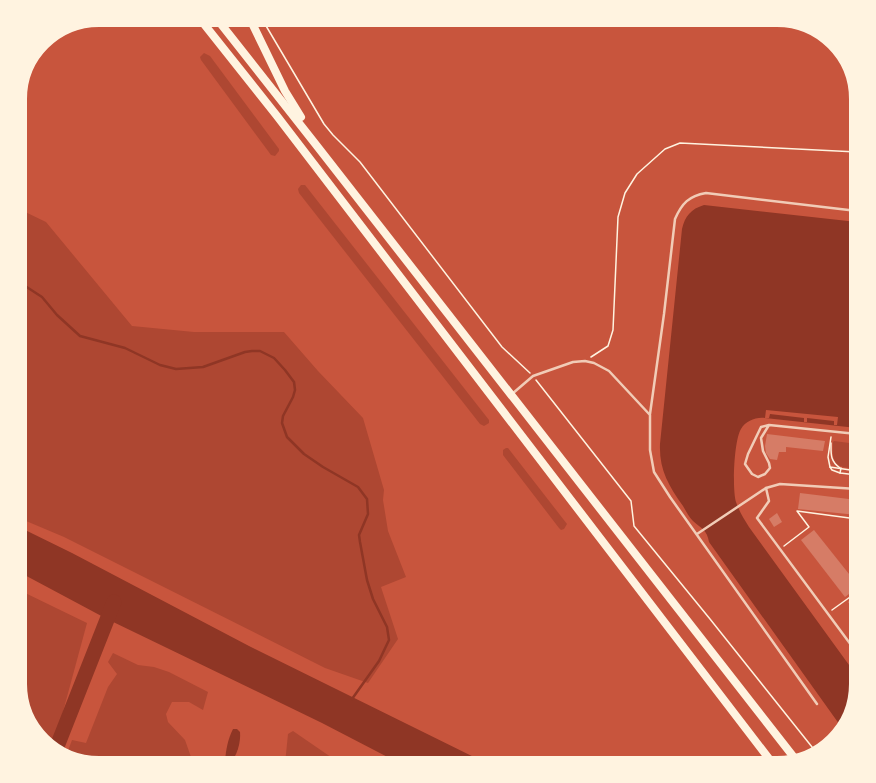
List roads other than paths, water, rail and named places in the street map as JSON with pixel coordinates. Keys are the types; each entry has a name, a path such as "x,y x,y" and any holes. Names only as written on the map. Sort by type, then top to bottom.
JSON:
{"highway":[{"path":"206,26 282,123 768,757"},
{"path":"223,26 793,756"},
{"path":"253,26 285,91 317,146"}],"lane":[{"path":"817,704 698,534 670,497 654,472 650,450 650,415 675,219 679,210 686,201 694,195 706,193 850,209"},
{"path":"512,395 533,376 573,362 585,361 594,363 609,371 650,415"},
{"path":"769,425 761,438 762,451 769,463 770,468 765,474 758,477 752,474 745,464 748,454 761,427 769,425 850,433"},
{"path":"698,534 766,488 780,484 850,489"},
{"path":"766,488 769,501 757,518 850,644"}],"waterway":[{"path":"26,287 42,297 57,315 80,336 125,348 160,365 176,369 203,367 245,352 260,351 274,358 285,370 294,382 295,390 283,416 282,423 287,437 304,454 358,487 367,499 368,514 359,535 360,542 367,580 373,599 387,627 389,640 379,661 352,699"},
{"path":"58,745 114,602"}]}
